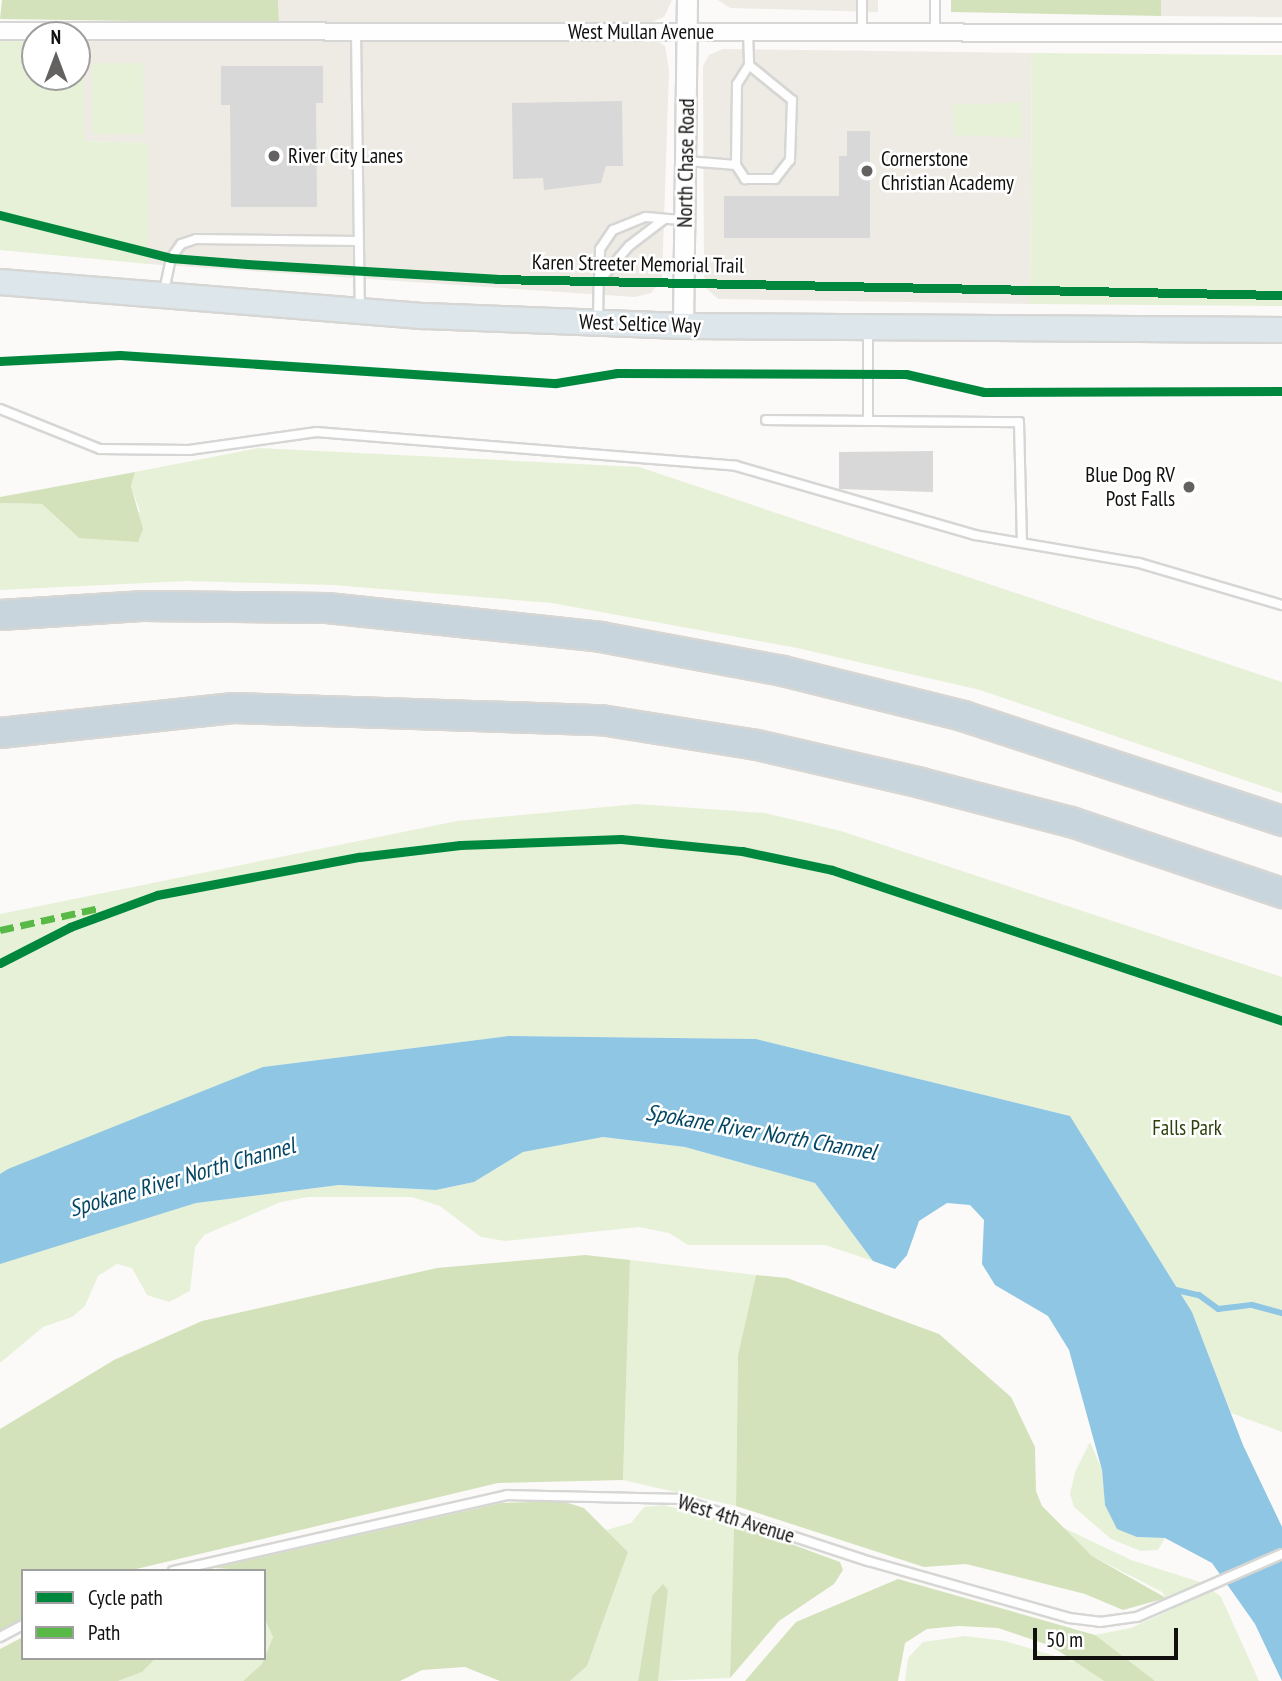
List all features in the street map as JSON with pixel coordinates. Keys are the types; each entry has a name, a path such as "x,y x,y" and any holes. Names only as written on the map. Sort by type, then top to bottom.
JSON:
{"highway":[{"path":"0,615 236,606 510,624 680,651 848,686 1282,814"},
{"path":"0,733 234,708 601,720 757,745 921,782 1071,822 1282,893"},
{"path":"1142,772 1282,821"}],"main road":[{"name":"West Seltice Way","path":"0,282 360,311 682,326 1282,330"}],"street":[{"name":"North Chase Road","path":"682,326 687,0"},
{"name":"West Mullan Avenue","path":"0,31 1282,33"}],"lane":[{"path":"862,0 862,32"},
{"path":"935,0 935,32"},
{"path":"748,32 749,65 737,83 736,164 745,179 775,179 787,168 791,152 792,100 749,65"},
{"path":"356,33 360,311"},
{"path":"686,161 736,164"},
{"path":"598,322 600,249 613,230 646,217 685,220"},
{"path":"599,281 629,246 663,220"},
{"path":"162,297 171,258 181,244 196,239 359,241"},
{"path":"868,328 869,421"},
{"path":"0,409 100,449 189,450 317,432 736,466 975,535 1139,563 1282,605"},
{"path":"766,420 1019,422 1022,542"},
{"name":"West 4th Avenue","path":"182,1569 506,1495 623,1494 714,1508 868,1561 1069,1618 1120,1620 1160,1606 1282,1554"},
{"path":"0,1637 21,1626"}],"shaded area":[{"path":"278,0 672,0 664,17 649,23 279,23"},
{"path":"718,0 878,0 878,12 730,8"},
{"path":"1161,0 1282,0 1282,17 1161,16"},
{"path":"91,38 657,41 665,46 669,70 662,279 651,293 635,297 148,264 148,143 84,141 84,91 91,91"},
{"name":"Cornerstone Christian Academy","path":"723,49 1032,53 1030,304 718,299 706,288 704,275 703,66 709,55"}],"green space":[{"path":"2,0 278,0 279,23 0,19"},
{"path":"951,0 1161,0 1161,16 951,12"},
{"path":"0,38 21,38 21,91 84,91 84,141 148,143 148,264 0,250"},
{"path":"1032,53 1282,55 1282,306 1030,304"},
{"path":"92,63 143,63 144,134 92,134"},
{"path":"1021,102 1023,138 954,135 953,105"},
{"path":"259,448 639,467 1282,682 1282,793 980,690 797,648 552,603 333,585 187,581 0,590 0,503 42,504 79,538 140,512 131,486 135,472"},
{"path":"135,472 131,486 143,529 138,542 79,538 42,504 0,503 0,497"},
{"name":"Falls Park","path":"637,804 765,813 841,831 1282,977 1282,1432 1231,1413 1192,1312 1070,1116 756,1039 509,1036 263,1067 0,1174 0,914 457,821"},
{"path":"603,1137 685,1147 815,1183 873,1261 825,1245 688,1245 669,1233 639,1227 505,1241 481,1237 440,1206 412,1197 308,1197 281,1202 204,1235 195,1247 190,1291 169,1302 147,1295 132,1268 117,1264 98,1276 85,1306 72,1317 43,1327 0,1363 0,1264 25,1254 196,1203 339,1185 436,1190 474,1182 523,1152"},
{"path":"585,1255 630,1260 623,1480 498,1483 136,1569 21,1569 21,1619 0,1630 0,1429 114,1360 202,1321 437,1268"},
{"path":"630,1260 756,1275 738,1355 736,1506 623,1480"},
{"path":"756,1275 787,1278 939,1334 1011,1397 1035,1447 1036,1491 1042,1506 1092,1556 1166,1598 1123,1610 1085,1594 966,1564 924,1567 736,1506 738,1355"},
{"path":"1090,1442 1102,1470 1105,1505 1137,1537 1165,1538 1158,1550 1141,1551 1111,1539 1074,1507 1070,1494 1075,1472"},
{"path":"562,1501 584,1508 628,1552 587,1666 570,1681 500,1681 465,1667 422,1670 400,1681 243,1681 266,1660 273,1637 266,1621 266,1569 214,1568 501,1503"},
{"path":"664,1505 734,1523 730,1678 658,1681 668,1590 652,1596 638,1681 570,1681 587,1666 628,1552 606,1530 631,1523 644,1507"},
{"path":"734,1523 840,1562 843,1570 834,1584 779,1621 730,1678"},
{"path":"1062,1527 1131,1560 1203,1583 1221,1597 1259,1681 1155,1681 1122,1659 1095,1635 1131,1628 1173,1609 1162,1592 1092,1556"},
{"path":"898,1579 1095,1635 1155,1681 1104,1681 1051,1646 998,1628 958,1626 927,1629 905,1643 898,1681 745,1681 796,1622"},
{"path":"663,1584 668,1590 658,1681 638,1681 652,1596"},
{"path":"266,1621 273,1637 266,1654"},
{"path":"965,1636 1005,1641 1075,1662 1104,1681 905,1681 908,1658 923,1642"},
{"path":"21,1638 21,1660 154,1660 142,1672 118,1681 0,1681 0,1649"},
{"path":"154,1660 264,1660 243,1681 118,1681 142,1672"}],"water":[{"name":"Spokane River North Channel","path":"509,1036 756,1039 1070,1116 1192,1312 1243,1445 1282,1527 1282,1681 1255,1624 1212,1563 1165,1538 1137,1537 1117,1529 1105,1505 1102,1470 1069,1350 1048,1316 995,1285 982,1264 984,1220 970,1205 947,1203 919,1221 907,1255 895,1269 873,1261 815,1183 685,1147 603,1137 523,1152 474,1182 436,1190 339,1185 196,1203 0,1264 0,1174 8,1169 263,1067"}],"building":[{"name":"River City Lanes","path":"221,66 323,66 323,103 316,103 317,207 231,207 230,105 221,105"},
{"path":"622,101 623,166 606,166 601,183 544,190 543,178 513,179 512,103"},
{"path":"847,131 870,131 870,238 724,238 724,196 839,196 839,156 847,156"},
{"path":"933,451 933,492 839,489 839,452"}],"waterway":[{"path":"1172,1289 1199,1295 1218,1309 1252,1305 1282,1313"}],"marked path":[{"path":"0,930 99,908"}],"cycle path":[{"name":"Karen Streeter Memorial Trail","path":"0,215 171,258 247,264 496,279 1282,295"},
{"path":"0,361 120,355 556,383 617,373 906,374 984,392 1282,391"},
{"path":"0,963 70,927 157,895 359,857 460,845 621,839 742,851 832,870 1282,1021"}],"place":[{"name":"River City Lanes","path":"274,156"},
{"name":"Cornerstone Christian Academy","path":"867,171"},
{"name":"Blue Dog RV Post Falls","path":"1189,487"}]}
